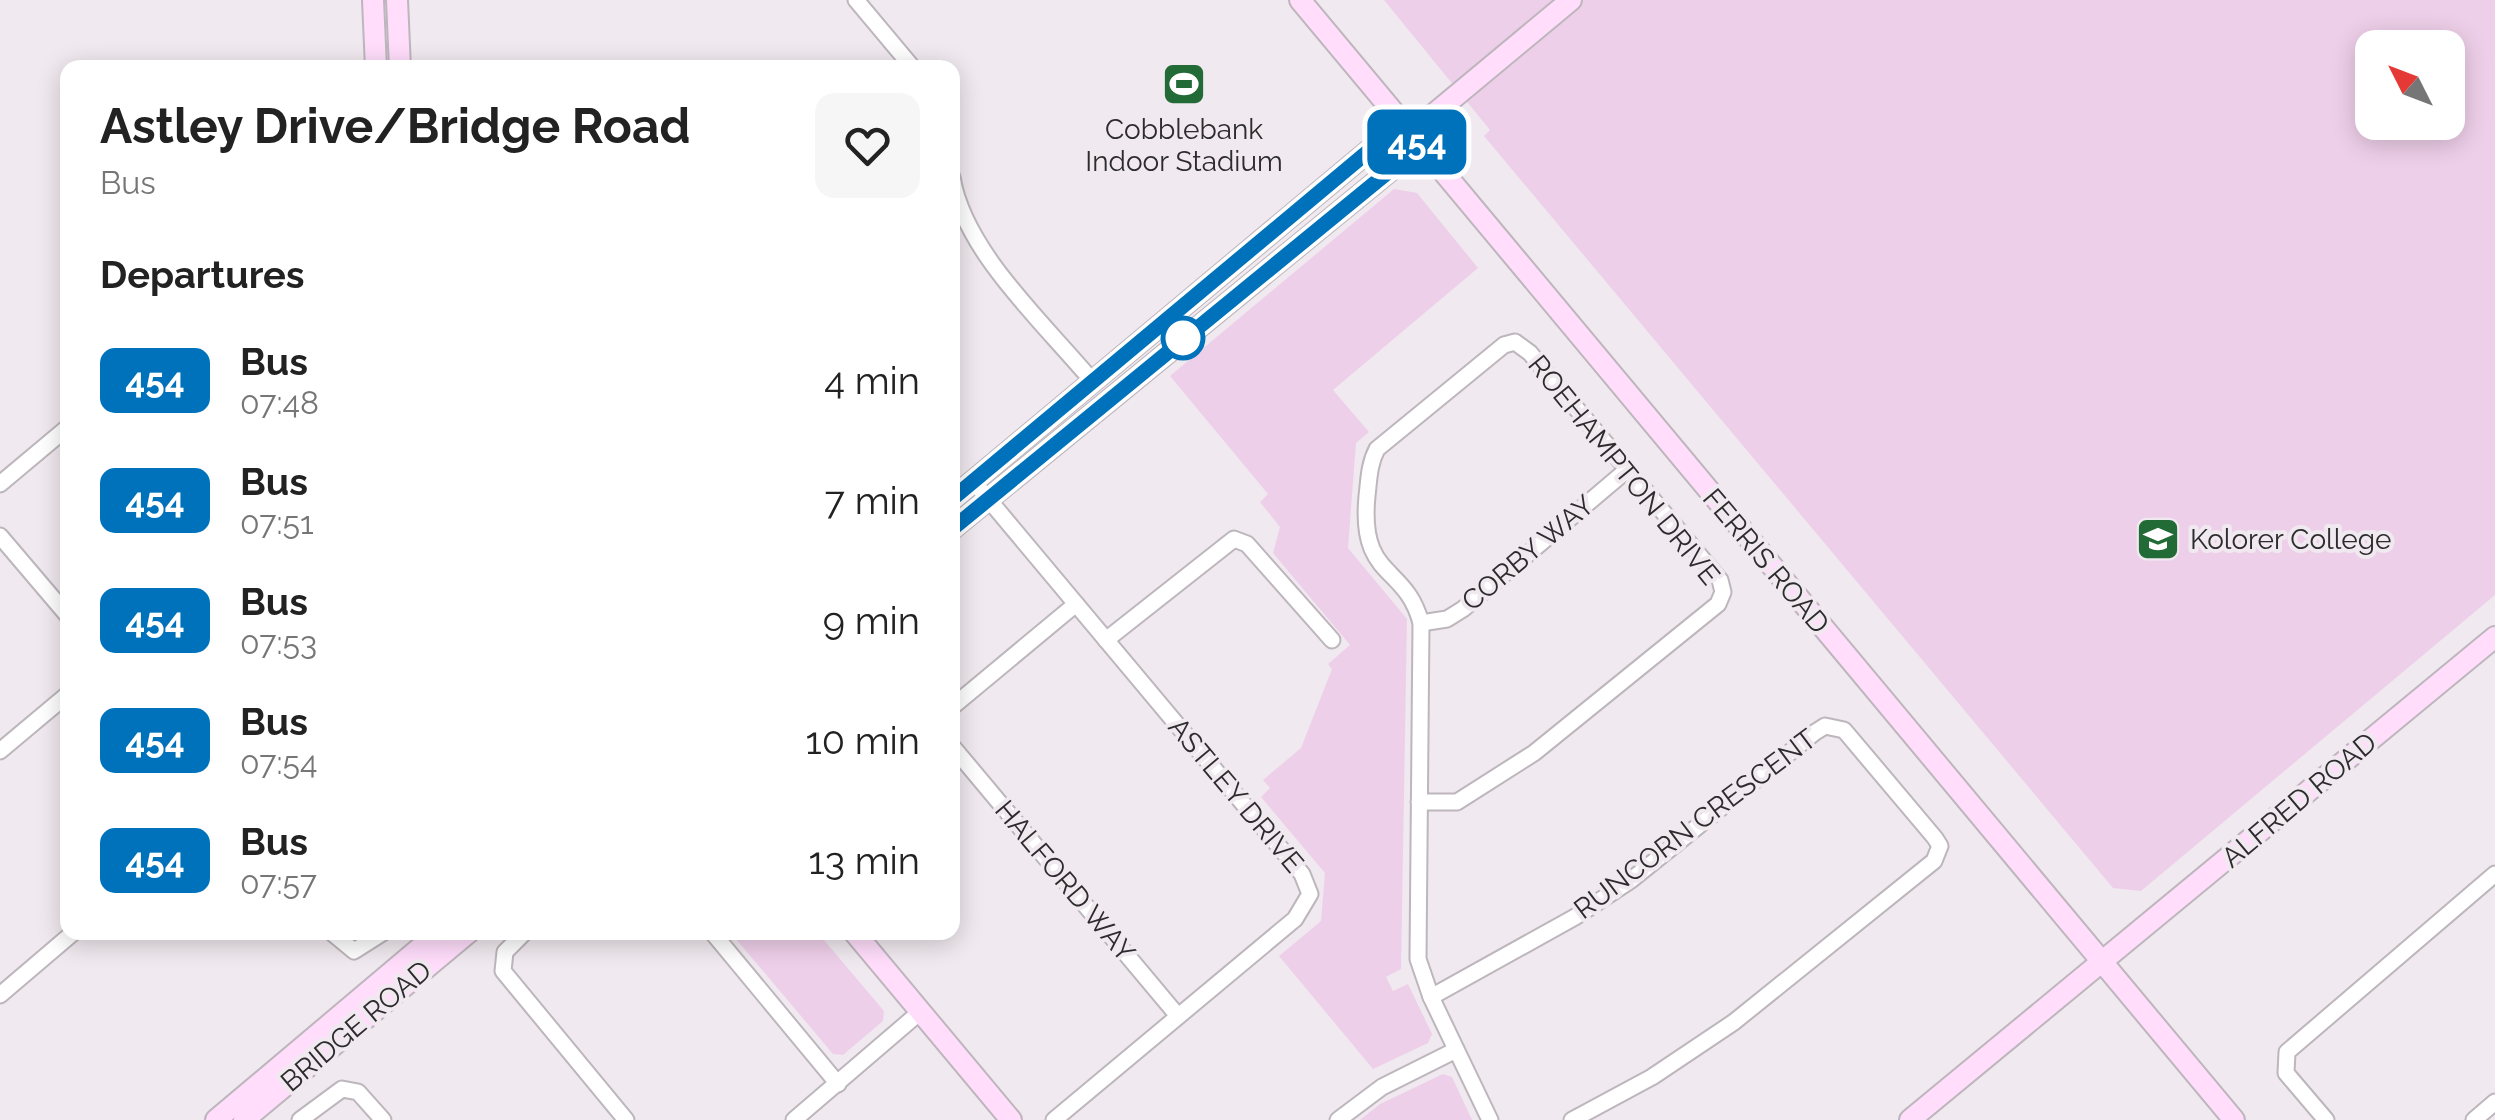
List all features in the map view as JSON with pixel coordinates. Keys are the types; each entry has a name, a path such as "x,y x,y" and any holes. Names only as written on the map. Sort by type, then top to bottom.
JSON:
{"street":[{"path":"373,0 376,60"},
{"path":"397,0 400,60"},
{"path":"856,0 905,60"},
{"name":"FERRIS ROAD","path":"1300,0 2234,1120"},
{"path":"960,522 1571,0"},
{"path":"960,493 1093,382 1410,135"},
{"path":"960,207 978,243 1093,382"},
{"name":"ROEHAMPTON DRIVE","path":"1418,802 1456,802 1534,752 1722,599 1720,580 1530,352 1515,342 1504,344 1387,440 1370,466 1364,528 1368,546 1414,604 1422,623"},
{"path":"0,484 60,435"},
{"name":"CORBY WAY","path":"1422,623 1447,619 1463,608 1628,469"},
{"name":"ASTLEY DRIVE","path":"974,482 1309,886 1304,911 1054,1120"},
{"path":"0,536 60,607"},
{"path":"1106,640 1234,539 1247,544 1332,640"},
{"path":"960,700 1076,604"},
{"path":"1422,623 1418,960 1431,997 1490,1120"},
{"name":"ALFRED ROAD","path":"1910,1120 2495,637"},
{"path":"0,750 60,701"},
{"name":"RUNCORN CRESCENT","path":"1431,997 1575,917 1631,880 1814,733 1834,725 1844,730 1935,838 1940,846 1934,861 1734,1022 1652,1077 1572,1120"},
{"name":"HALFORD WAY","path":"960,756 1178,1016"},
{"path":"2326,1120 2286,1073 2287,1052 2495,874"},
{"path":"0,994 64,940"},
{"path":"341,940 354,951 371,940"},
{"name":"BRIDGE ROAD","path":"216,1120 430,940"},
{"name":"BRIDGE ROAD","path":"244,1120 459,940"},
{"path":"517,940 505,952 504,971 626,1120"},
{"path":"719,940 838,1084"},
{"path":"861,940 1011,1120"},
{"path":"794,1120 920,1012"},
{"path":"1338,1120 1382,1087 1456,1050"},
{"path":"300,1120 342,1089 358,1092 383,1120"},
{"path":"2474,1120 2495,1102"}],"shaded area":[{"path":"1384,0 2495,0 2495,595 2141,891 2113,888 1484,136 1490,130"},
{"path":"1394,189 1417,193 1478,268 1333,390 1369,432 1356,443 1348,548 1407,619 1401,969 1386,977 1393,991 1408,984 1432,1034 1428,1043 1373,1069 1279,956 1321,921 1325,873 1261,797 1270,788 1263,780 1301,748 1332,669 1328,664 1350,645 1273,553 1280,527 1260,502 1268,494 1170,376"},
{"path":"737,940 824,940 884,1011 883,1021 843,1055 833,1054"},
{"path":"1443,1074 1452,1077 1472,1120 1360,1120 1380,1104"}],"bus line":[{"name":"454","path":"960,492 1401,124 1420,146 960,522"}],"place":[{"name":"Cobblebank Indoor Stadium","path":"1184,84"},
{"name":"Kolorer College","path":"2158,539"}]}
